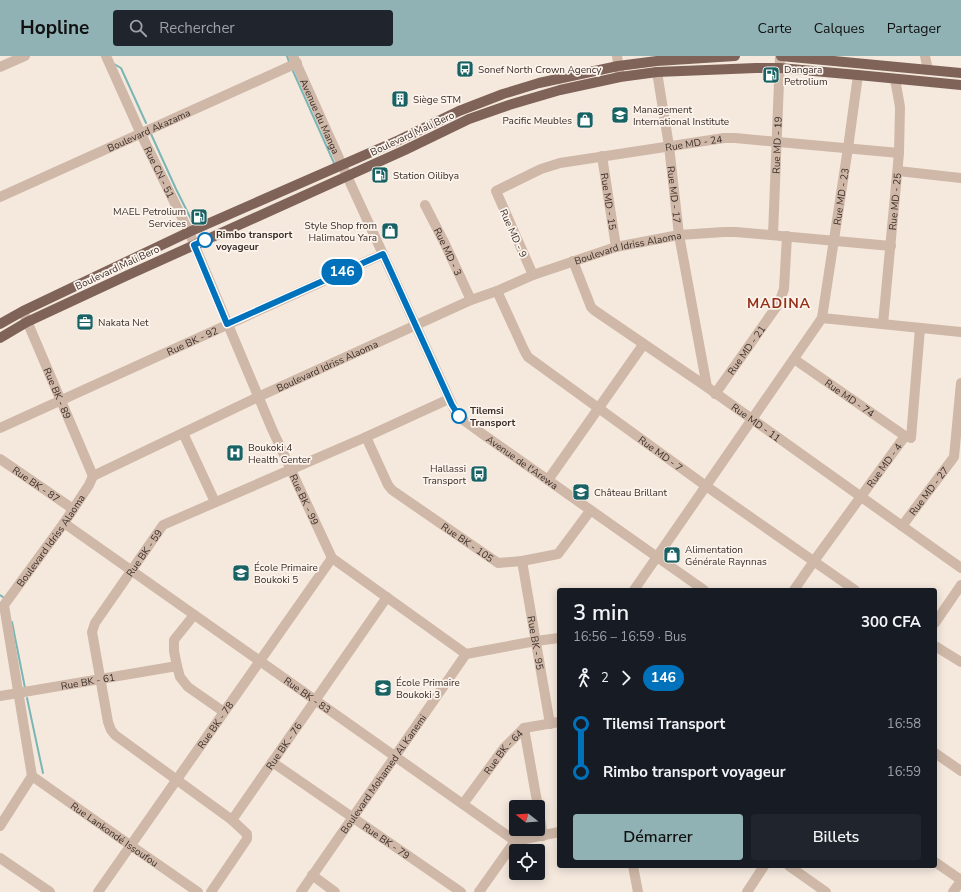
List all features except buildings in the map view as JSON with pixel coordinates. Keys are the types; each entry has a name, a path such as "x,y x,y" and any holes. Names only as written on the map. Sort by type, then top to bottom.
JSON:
{"main road":[{"name":"Boulevard Mali Bero","path":"0,324 23,311 189,232 342,165 459,111 503,94 617,61 657,61 735,56"},
{"path":"781,56 961,73"},
{"name":"Boulevard Mali Bero","path":"0,338 27,322 463,122 489,112 560,90 620,77 657,72 756,68 780,68 858,74 961,85"}],"street":[{"path":"0,67 25,56"},
{"name":"Rue CN - 51","path":"106,56 194,245"},
{"name":"Rue MD - 19","path":"773,235 781,56"},
{"path":"925,56 928,70"},
{"name":"Boulevard Akazama","path":"0,197 141,134 295,60"},
{"name":"Avenue du Manga","path":"295,60 347,176"},
{"path":"617,61 620,77"},
{"name":"Rue MD - 17","path":"657,72 669,146 679,235 711,391"},
{"name":"Rue MD - 23","path":"822,318 858,74"},
{"name":"Rue MD - 25","path":"883,324 899,153 900,107 895,79"},
{"name":"Rue MD - 24","path":"496,191 560,163 730,138 899,153"},
{"name":"Rue MD - 15","path":"602,156 616,247"},
{"path":"898,171 961,178"},
{"name":"Avenue de l'Arewa","path":"347,176 456,413 462,419 590,511 701,588"},
{"name":"Rue MD - 9","path":"496,191 533,275"},
{"name":"Rue MD - 3","path":"424,205 445,244 471,300"},
{"name":"Boulevard Idriss Alaoma","path":"32,776 19,692 2,604 64,523 89,485 93,476 471,300 497,291 533,275 616,247 679,235 724,232 787,236 890,246"},
{"name":"Rue MD - 21","path":"711,391 779,303 784,289 787,236"},
{"name":"Rue BK - 99","path":"194,245 258,398 332,558 466,654"},
{"name":"Rue BK - 92","path":"0,428 383,254"},
{"name":"Rue MD - 11","path":"573,262 591,307 961,568"},
{"name":"Rue MD - 7","path":"497,291 526,354 706,486 852,588"},
{"name":"Rue BK - 89","path":"23,311 93,476"},
{"path":"635,588 822,318 961,332"},
{"name":"Rue MD - 4","path":"795,588 905,436 911,438 920,328"},
{"path":"548,480 644,345"},
{"name":"Rue MD - 74","path":"794,359 905,436"},
{"name":"Rue MD - 27","path":"902,526 954,457 961,383"},
{"name":"Rue BK - 59","path":"232,820 115,735 111,730 108,722 100,679 92,632 93,627 163,525 366,437 449,399"},
{"path":"183,433 215,502"},
{"name":"Rue BK - 105","path":"366,437 388,485 392,490 496,562 522,561 558,554 590,511"},
{"name":"Rue BK - 87","path":"0,458 73,510"},
{"name":"Rue BK - 83","path":"64,523 515,841"},
{"name":"Rue BK - 78","path":"98,892 332,558"},
{"name":"Rue BK - 95","path":"522,561 536,641 555,723"},
{"path":"937,620 961,585"},
{"name":"Rue BK - 76","path":"232,820 387,597"},
{"path":"194,615 174,640 176,666 180,677 188,687 224,712"},
{"path":"466,654 557,638"},
{"path":"937,647 961,662"},
{"name":"Boulevard Mohamed Al Kanemi","path":"301,892 466,654"},
{"name":"Rue BK - 61","path":"0,696 176,666"},
{"name":"Rue BK - 64","path":"463,804 504,748 524,728 555,723"},
{"path":"524,728 537,800"},
{"path":"937,754 961,772"},
{"name":"Rue BK - 79","path":"272,762 461,892"},
{"path":"0,826 32,776"},
{"name":"Rue Lankondé Issoufou","path":"32,776 198,892"},
{"path":"211,892 247,839 247,834 232,820"},
{"path":"545,836 557,832"},
{"path":"478,892 515,841 543,836"},
{"path":"0,858 50,892"},
{"path":"937,863 961,880 953,892"},
{"path":"632,868 638,892"},
{"path":"746,892 763,868"},
{"path":"792,868 826,892"},
{"path":"312,875 336,892"}],"waterway":[{"path":"287,56 289,62"},
{"path":"114,64 121,68 146,123"},
{"path":"293,71 334,163"},
{"path":"151,134 194,225"},
{"path":"0,595 6,599"},
{"path":"12,622 25,688"},
{"path":"27,698 43,773"}],"bus line":[{"name":"146","path":"205,240 194,245 227,324 383,254 452,405 459,416"}],"place":[{"name":"Sonef North Crown Agency","path":"465,69"},
{"name":"Dangara Petrolium","path":"771,75"},
{"name":"Siège STM","path":"400,99"},
{"name":"Management International Institute","path":"620,115"},
{"name":"Pacific Meubles","path":"585,120"},
{"name":"Station Oilibya","path":"380,175"},
{"name":"MAEL Petrolium Services","path":"199,217"},
{"name":"Style Shop from Halimatou Yara","path":"390,231"},
{"name":"Rimbo transport voyageur","path":"205,240"},
{"name":"Nakata Net","path":"85,322"},
{"name":"Tilemsi Transport","path":"459,416"},
{"name":"Boukoki 4 Health Center","path":"235,453"},
{"name":"Hallassi Transport","path":"479,474"},
{"name":"Château Brillant","path":"581,492"},
{"name":"Alimentation Générale Raynnas","path":"672,555"},
{"name":"École Primaire Boukoki 5","path":"241,573"},
{"name":"École Primaire Boukoki 3","path":"383,688"}],"district":[{"name":"MADINA","path":"779,303"}]}
